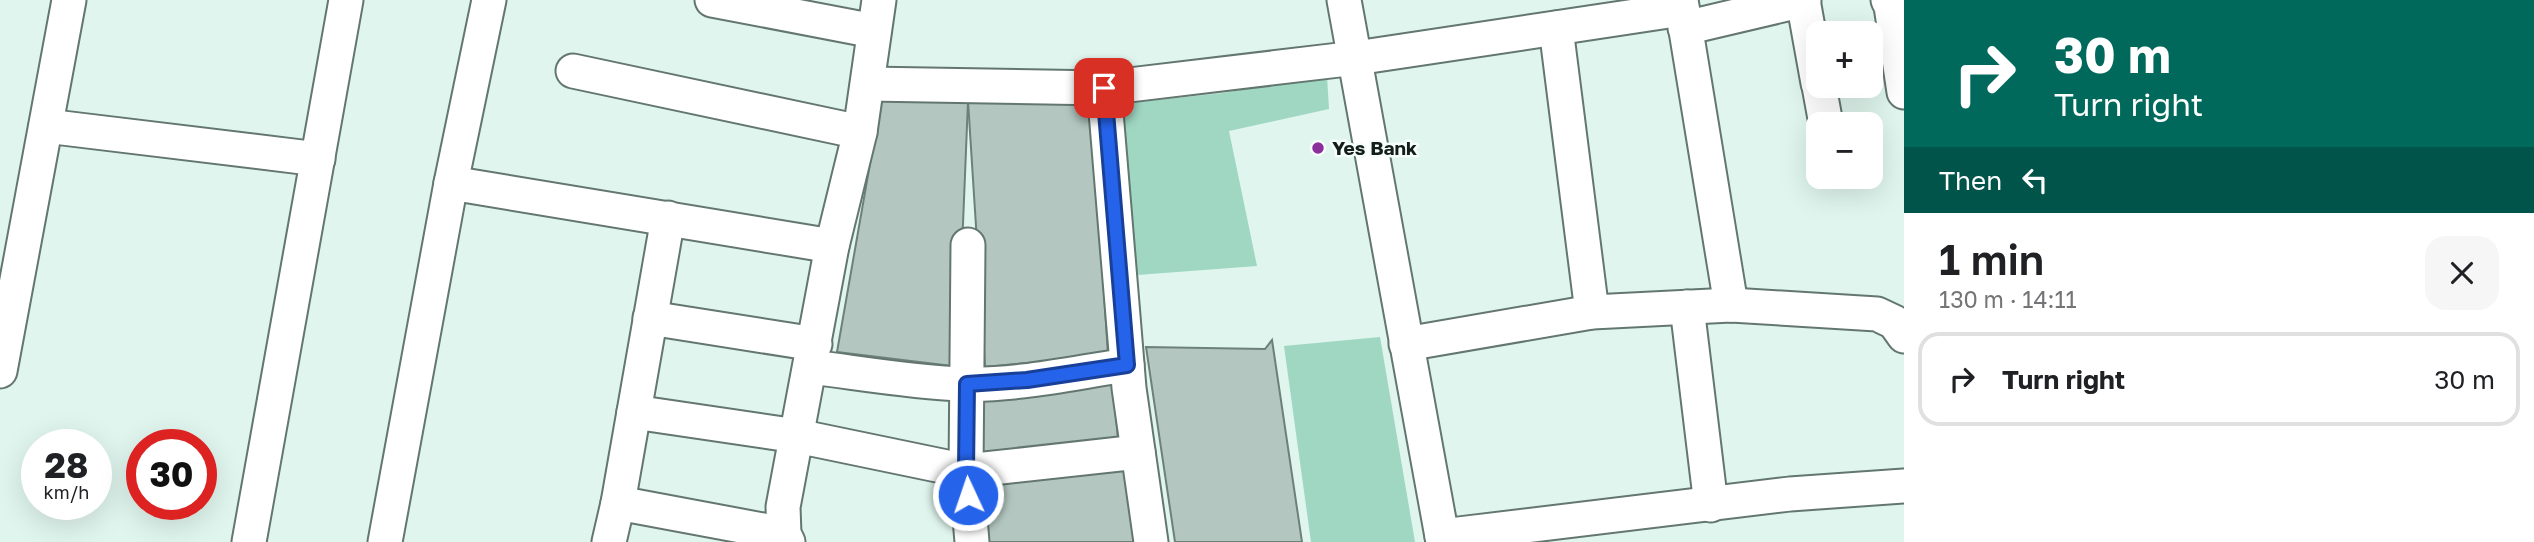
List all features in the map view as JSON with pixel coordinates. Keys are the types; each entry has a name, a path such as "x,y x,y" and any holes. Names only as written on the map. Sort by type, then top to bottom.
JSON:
{"street":[{"path":"0,371 69,0"},
{"path":"249,542 346,0"},
{"path":"385,542 451,183 489,0"},
{"path":"618,503 786,538 783,507 832,246 860,132 877,15 712,0"},
{"path":"1344,0 1443,539 1601,516 1790,494 1904,486"},
{"path":"868,84 1104,88 1356,58 1683,12 1803,0 1807,21"},
{"path":"1888,0 1904,92"},
{"path":"1683,12 1731,305"},
{"path":"1556,28 1592,312"},
{"path":"573,71 860,132"},
{"path":"1104,88 1127,365 1151,542"},
{"path":"46,125 318,159"},
{"path":"451,183 832,246"},
{"path":"609,542 668,218"},
{"path":"968,245 966,471 972,542"},
{"path":"1406,344 1592,312 1731,305 1877,314 1894,322 1904,336"},
{"path":"1687,307 1711,505"},
{"path":"650,318 813,356 891,378 967,384 1027,380 1127,365"},
{"path":"634,412 797,436 966,471 1138,452"}],"green space":[{"path":"1327,76 1329,109 1229,131 1257,266 1137,275 1119,104 1223,93"},
{"path":"1380,337 1415,542 1311,542 1284,346"}],"building":[{"path":"881,101 968,101 963,224 952,366 837,352"},
{"path":"968,101 1092,104 1108,355 985,367"},
{"path":"1272,340 1302,542 1175,542 1146,347 1265,349"},
{"path":"1113,384 1118,439 982,453 977,397"},
{"path":"1126,470 1135,542 987,542 979,485"}],"place":[{"name":"Yes Bank","path":"1318,148"}],"route":[{"path":"968,495 967,384 1027,380 1127,365 1117,271 1104,88"}]}
